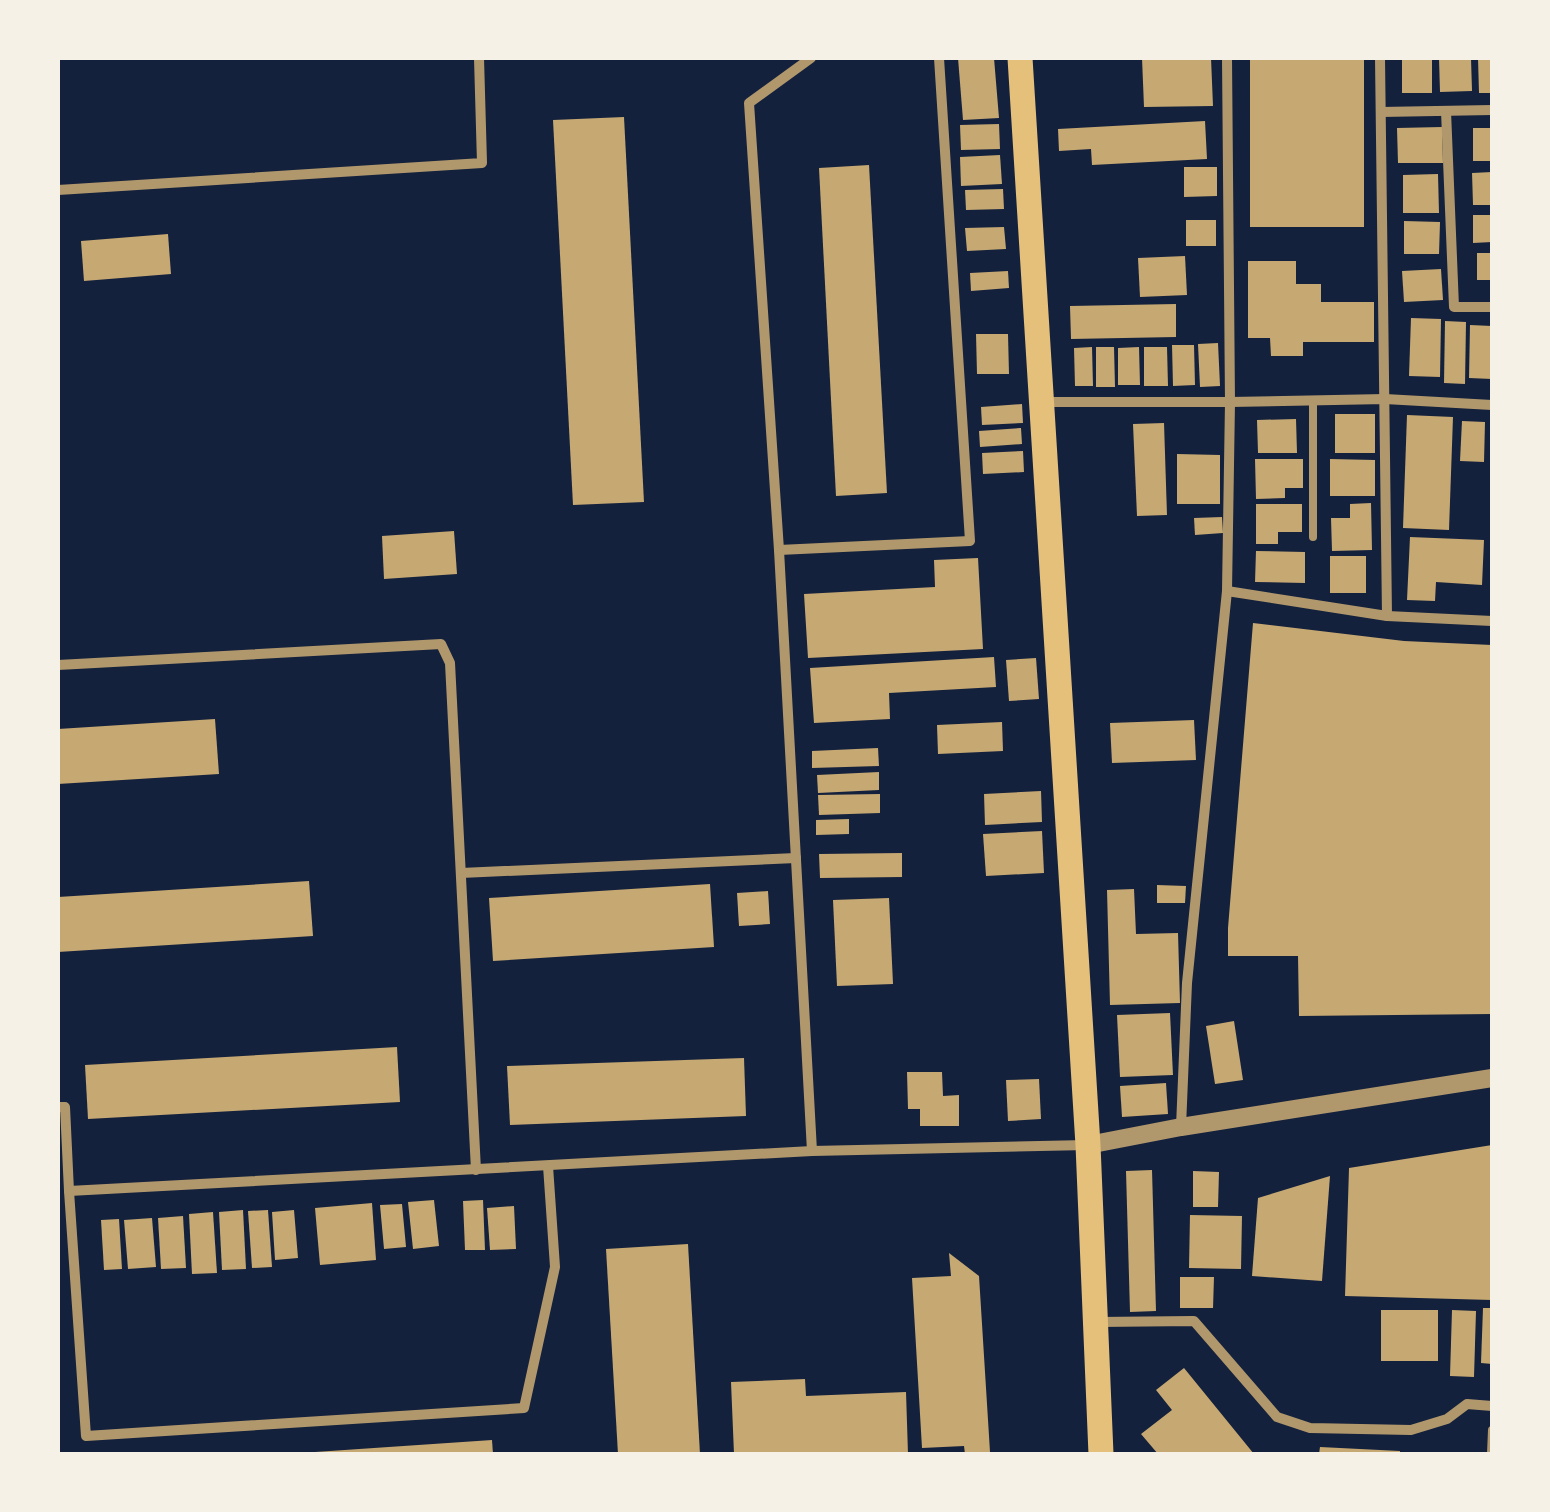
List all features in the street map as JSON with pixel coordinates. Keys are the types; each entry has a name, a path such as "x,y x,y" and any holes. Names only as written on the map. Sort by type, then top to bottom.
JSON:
{"main road":[{"path":"1020,58 1088,1145 1101,1454"}],"street":[{"path":"58,190 482,163 479,58"},
{"path":"811,58 749,103 779,550 812,1150"},
{"path":"779,550 970,541 939,58"},
{"path":"1181,1127 1186,984 1226,592 1230,402 1226,58"},
{"path":"1380,58 1388,616"},
{"path":"1381,112 1492,110"},
{"path":"1446,111 1454,307 1492,307"},
{"path":"1043,402 1384,399 1492,405"},
{"path":"1226,592 1388,616 1492,621"},
{"path":"58,665 440,644 450,664 476,1170"},
{"path":"461,873 796,858"},
{"path":"69,1192 812,1150 1088,1145 1492,1078"},
{"path":"58,1107 64,1107 86,1436 524,1408 555,1267 548,1166"},
{"path":"1097,1322 1194,1321 1277,1417 1310,1428 1411,1430 1448,1419 1468,1404 1492,1406"}],"lane":[{"path":"1313,401 1313,537"},
{"path":"1491,1454 1492,1430"}],"building":[{"path":"958,58 994,58 999,118 963,120"},
{"path":"1142,58 1211,58 1213,106 1144,107"},
{"path":"1250,58 1364,58 1364,227 1250,227"},
{"path":"1402,58 1432,58 1432,93 1402,93"},
{"path":"1439,58 1471,58 1472,91 1440,92"},
{"path":"1478,58 1492,58 1492,93 1479,93"},
{"path":"624,117 644,502 573,505 553,120"},
{"path":"1205,121 1207,159 1092,165 1091,149 1059,151 1058,129"},
{"path":"999,124 1000,149 961,150 960,125"},
{"path":"1442,127 1443,163 1398,163 1397,128"},
{"path":"1473,128 1492,128 1492,161 1473,161"},
{"path":"1000,155 1002,184 961,186 960,157"},
{"path":"869,165 887,493 836,496 819,168"},
{"path":"1184,167 1217,167 1217,196 1184,197"},
{"path":"1492,172 1492,205 1473,205 1472,173"},
{"path":"1438,174 1439,213 1403,213 1403,175"},
{"path":"1003,189 1004,209 966,210 965,190"},
{"path":"1473,215 1492,215 1492,242 1473,243"},
{"path":"1186,220 1216,220 1216,246 1186,246"},
{"path":"1404,221 1440,222 1439,254 1404,254"},
{"path":"1004,227 1006,249 967,251 965,228"},
{"path":"168,234 171,274 84,281 81,241"},
{"path":"1477,253 1492,253 1492,280 1477,280"},
{"path":"1185,256 1187,295 1140,297 1138,258"},
{"path":"1248,261 1296,261 1296,284 1321,284 1321,302 1374,302 1374,342 1303,342 1303,356 1271,356 1270,338 1248,338"},
{"path":"1441,269 1443,300 1404,302 1402,271"},
{"path":"1008,271 1009,288 971,291 970,273"},
{"path":"1176,304 1176,337 1071,339 1070,306"},
{"path":"1411,318 1441,319 1440,377 1409,376"},
{"path":"1445,321 1466,322 1465,384 1444,383"},
{"path":"1470,325 1492,326 1492,379 1469,378"},
{"path":"976,334 1008,334 1009,374 977,374"},
{"path":"1218,343 1220,386 1200,387 1198,344"},
{"path":"1172,345 1194,345 1195,385 1173,386"},
{"path":"1092,347 1093,386 1075,386 1074,348"},
{"path":"1096,347 1114,347 1115,387 1096,387"},
{"path":"1139,347 1140,385 1118,385 1118,348"},
{"path":"1144,347 1167,347 1168,386 1144,386"},
{"path":"1022,404 1023,423 982,425 981,407"},
{"path":"1335,414 1375,414 1375,453 1335,453"},
{"path":"1407,415 1453,417 1449,530 1403,528"},
{"path":"1296,419 1297,453 1258,453 1257,420"},
{"path":"1462,421 1485,422 1484,462 1460,461"},
{"path":"1164,423 1167,515 1137,516 1133,424"},
{"path":"1021,428 1022,444 980,447 979,431"},
{"path":"1023,451 1024,472 983,474 982,453"},
{"path":"1177,454 1220,455 1220,504 1177,504"},
{"path":"1255,459 1303,459 1303,488 1285,488 1285,498 1256,499"},
{"path":"1330,459 1375,460 1375,496 1330,496"},
{"path":"1371,503 1372,550 1332,551 1331,518 1350,518 1350,504"},
{"path":"1256,504 1302,504 1302,532 1278,532 1278,544 1256,544"},
{"path":"1222,517 1223,533 1195,535 1194,518"},
{"path":"454,531 457,574 384,579 382,536"},
{"path":"1410,537 1484,540 1482,585 1436,582 1435,601 1407,600"},
{"path":"1256,551 1305,552 1305,583 1255,582"},
{"path":"1330,556 1366,556 1366,593 1330,593"},
{"path":"978,558 983,649 808,658 804,594 935,587 934,560"},
{"path":"1253,623 1404,641 1492,645 1492,1014 1299,1016 1298,956 1228,956"},
{"path":"994,657 996,687 889,693 890,719 814,723 810,668"},
{"path":"1036,658 1039,699 1009,701 1006,660"},
{"path":"215,719 219,774 58,784 58,729"},
{"path":"1194,720 1196,760 1112,763 1110,723"},
{"path":"1002,722 1003,751 938,754 937,725"},
{"path":"878,748 879,766 812,768 812,751"},
{"path":"879,772 879,790 818,793 817,775"},
{"path":"1041,791 1042,822 985,825 984,794"},
{"path":"880,794 880,813 819,815 818,795"},
{"path":"849,819 849,834 816,835 816,820"},
{"path":"1042,831 1044,873 986,876 983,834"},
{"path":"902,853 902,877 820,878 819,854"},
{"path":"309,881 313,936 58,952 58,897"},
{"path":"710,884 714,947 493,961 489,898"},
{"path":"1157,885 1186,886 1185,903 1157,903"},
{"path":"1134,889 1136,934 1178,933 1180,1003 1110,1005 1107,890"},
{"path":"768,891 770,924 739,926 737,893"},
{"path":"889,898 893,984 837,986 833,900"},
{"path":"1170,1013 1173,1075 1120,1077 1117,1015"},
{"path":"1234,1021 1243,1080 1215,1084 1206,1026"},
{"path":"397,1047 400,1102 88,1119 85,1065"},
{"path":"744,1058 746,1116 510,1125 507,1066"},
{"path":"907,1072 942,1072 943,1096 959,1095 959,1126 920,1126 920,1109 908,1109"},
{"path":"1039,1079 1041,1119 1008,1121 1006,1080"},
{"path":"1166,1083 1168,1114 1122,1117 1120,1086"},
{"path":"1492,1145 1492,1300 1345,1296 1349,1168"},
{"path":"1152,1170 1156,1311 1130,1312 1126,1171"},
{"path":"1193,1171 1219,1172 1218,1207 1193,1207"},
{"path":"1330,1176 1322,1281 1252,1276 1258,1198"},
{"path":"434,1200 439,1246 413,1249 408,1202"},
{"path":"483,1200 485,1250 465,1250 463,1201"},
{"path":"372,1203 376,1260 320,1265 315,1208"},
{"path":"402,1204 406,1247 384,1249 380,1205"},
{"path":"514,1206 516,1249 490,1250 487,1208"},
{"path":"243,1210 246,1269 222,1270 219,1212"},
{"path":"268,1210 272,1267 252,1268 248,1211"},
{"path":"294,1210 298,1258 275,1260 272,1212"},
{"path":"213,1212 217,1273 192,1274 189,1214"},
{"path":"1190,1215 1242,1216 1241,1269 1189,1268"},
{"path":"183,1216 186,1268 161,1269 158,1218"},
{"path":"152,1218 156,1267 128,1269 124,1220"},
{"path":"119,1219 122,1269 104,1270 101,1220"},
{"path":"688,1244 700,1454 618,1454 606,1249"},
{"path":"949,1253 979,1276 990,1452 987,1454 965,1454 964,1446 922,1448 912,1278 951,1276"},
{"path":"1180,1277 1214,1277 1213,1308 1180,1308"},
{"path":"1483,1308 1492,1308 1492,1364 1481,1363"},
{"path":"1381,1310 1438,1310 1438,1361 1381,1361"},
{"path":"1452,1310 1476,1311 1474,1377 1450,1376"},
{"path":"1184,1368 1254,1454 1158,1454 1141,1434 1172,1410 1156,1390"},
{"path":"805,1379 806,1396 906,1392 908,1454 734,1454 731,1382"},
{"path":"492,1440 493,1454 315,1454 315,1452"},
{"path":"1320,1447 1400,1451 1400,1454 1319,1454"}]}
